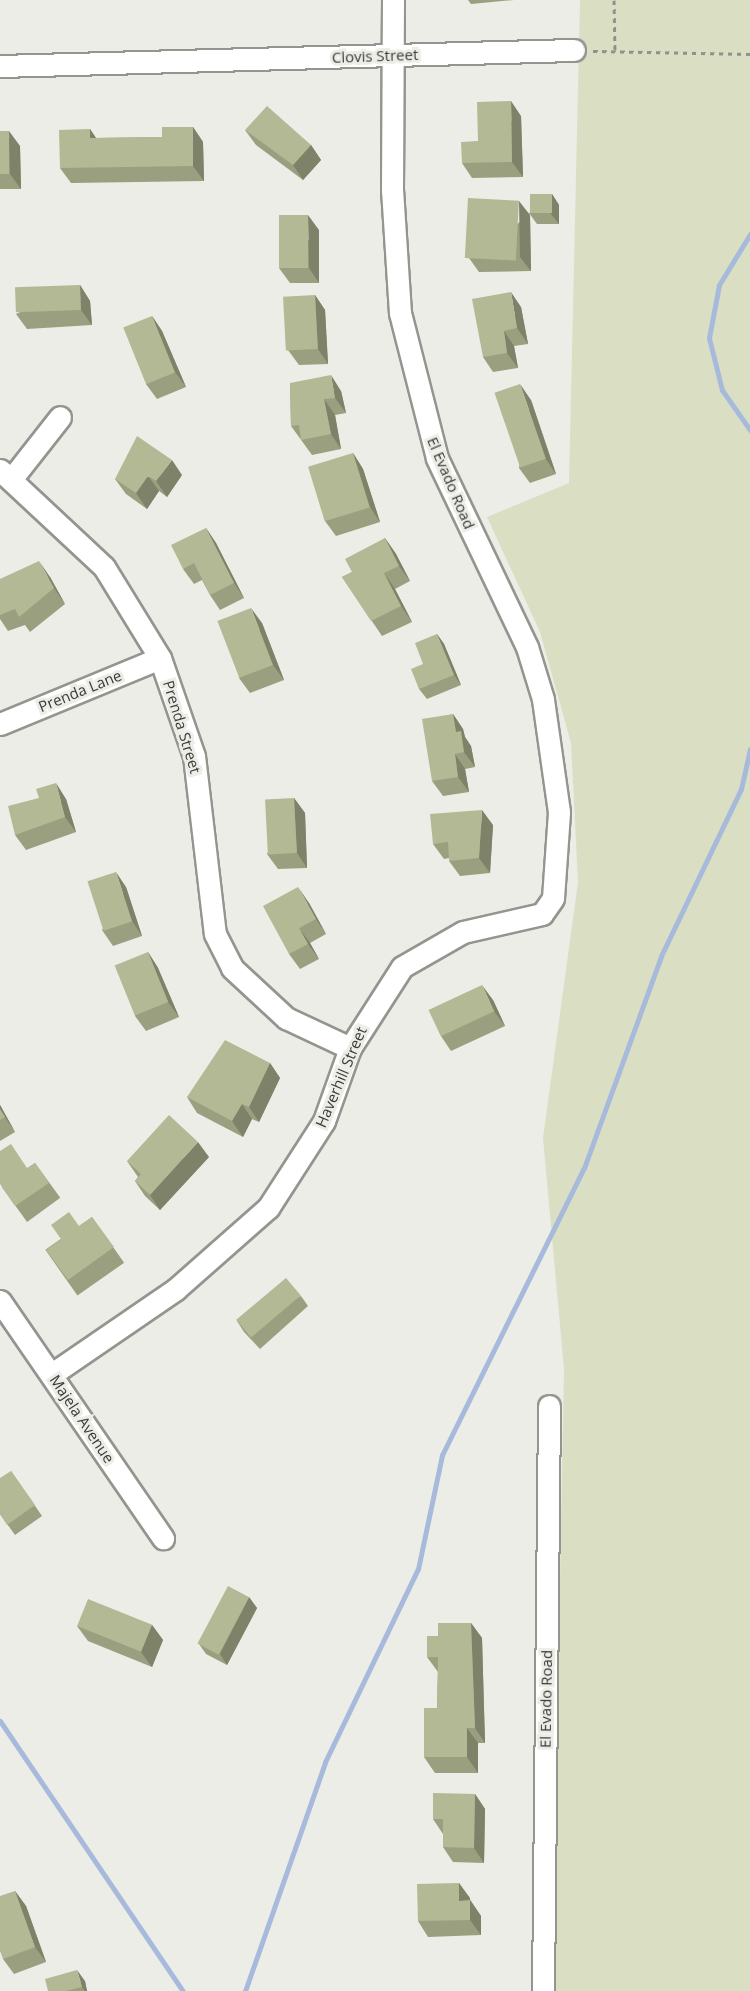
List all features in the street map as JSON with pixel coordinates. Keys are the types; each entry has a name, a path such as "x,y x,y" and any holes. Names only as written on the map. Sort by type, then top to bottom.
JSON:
{"street":[{"name":"El Evado Road","path":"393,0 395,255 413,380 437,458 527,647 554,754 557,872 554,898 542,914"},
{"name":"Clovis Street","path":"0,66 574,50"},
{"path":"7,474 60,417"},
{"name":"Prenda Street","path":"7,474 104,567 160,658 194,756 215,934 232,968 286,1018 350,1048"},
{"name":"Prenda Lane","path":"0,724 160,658"},
{"name":"Haverhill Street","path":"52,1374 176,1289 268,1208 324,1121 350,1048 402,967 427,948 463,932 542,914"},
{"name":"Majela Avenue","path":"0,1301 163,1538"},
{"name":"El Evado Road","path":"543,1991 549,1406"}],"path":[{"path":"614,0 615,51"},
{"path":"574,50 750,54"}],"green space":[{"path":"580,0 750,0 750,1991 552,1991 564,1369 543,1138 578,882 571,743 540,632 487,517 569,483"}],"building":[{"path":"511,101 512,162 462,163 461,142 478,141 477,102"},
{"path":"267,106 311,145 293,165 245,130"},
{"path":"162,127 193,127 193,166 60,168 59,130 90,129 90,138 162,137"},
{"path":"0,131 9,131 9,174 0,174"},
{"path":"530,194 552,194 552,213 530,213"},
{"path":"468,198 519,201 516,261 465,258"},
{"path":"279,215 308,215 308,268 279,268"},
{"path":"80,285 81,310 16,312 15,287"},
{"path":"511,292 517,328 504,331 507,353 483,357 472,299"},
{"path":"315,295 318,349 286,351 283,297"},
{"path":"152,316 175,373 146,384 123,328"},
{"path":"331,375 335,398 324,399 331,434 301,440 299,425 291,426 290,383"},
{"path":"520,384 546,459 520,467 494,393"},
{"path":"137,436 172,460 156,481 148,476 136,493 115,479"},
{"path":"353,453 370,508 325,521 308,467"},
{"path":"206,528 234,583 210,595 194,563 183,569 171,545"},
{"path":"385,538 399,566 384,573 401,606 371,621 342,577 352,572 345,559"},
{"path":"39,561 54,588 19,617 15,609 0,615 0,579"},
{"path":"251,608 273,665 239,678 217,621"},
{"path":"437,634 454,675 419,689 411,669 423,664 415,643"},
{"path":"453,714 456,732 461,731 464,752 455,754 458,777 432,781 422,719"},
{"path":"56,783 65,817 15,835 8,806 39,798 36,789"},
{"path":"294,798 297,853 268,854 265,800"},
{"path":"482,810 479,858 449,861 448,842 433,844 430,814"},
{"path":"116,872 132,921 104,931 87,881"},
{"path":"298,887 316,919 299,928 308,944 289,954 263,906"},
{"path":"148,952 168,1002 135,1016 115,965"},
{"path":"482,985 494,1011 441,1036 429,1010"},
{"path":"225,1040 270,1063 249,1107 242,1104 232,1121 187,1097"},
{"path":"0,1109 5,1117 0,1120"},
{"path":"169,1115 198,1142 150,1195 135,1181 141,1174 127,1161"},
{"path":"11,1144 27,1168 35,1163 49,1183 15,1206 0,1184 0,1151"},
{"path":"69,1212 79,1226 92,1217 114,1247 68,1280 46,1250 61,1239 51,1225"},
{"path":"286,1278 301,1296 251,1337 236,1320"},
{"path":"11,1471 35,1505 7,1525 0,1514 0,1478"},
{"path":"228,1586 249,1597 219,1655 197,1643"},
{"path":"88,1599 152,1625 141,1652 77,1626"},
{"path":"438,1623 471,1623 475,1728 467,1728 467,1757 424,1757 424,1708 437,1708 438,1657 427,1657 427,1636 438,1636"},
{"path":"433,1793 475,1794 474,1848 443,1847 443,1819 433,1819"},
{"path":"459,1883 459,1901 470,1900 470,1920 418,1921 417,1884"},
{"path":"15,1891 35,1947 3,1959 0,1951 0,1896"},
{"path":"77,1970 82,1987 66,1991 48,1991 45,1979"}],"waterway":[{"path":"750,234 719,285 709,338 722,390 750,430"},
{"path":"245,1991 325,1762 418,1569 442,1455 584,1168 661,956 741,789 750,749"},
{"path":"0,1721 183,1991"}]}
